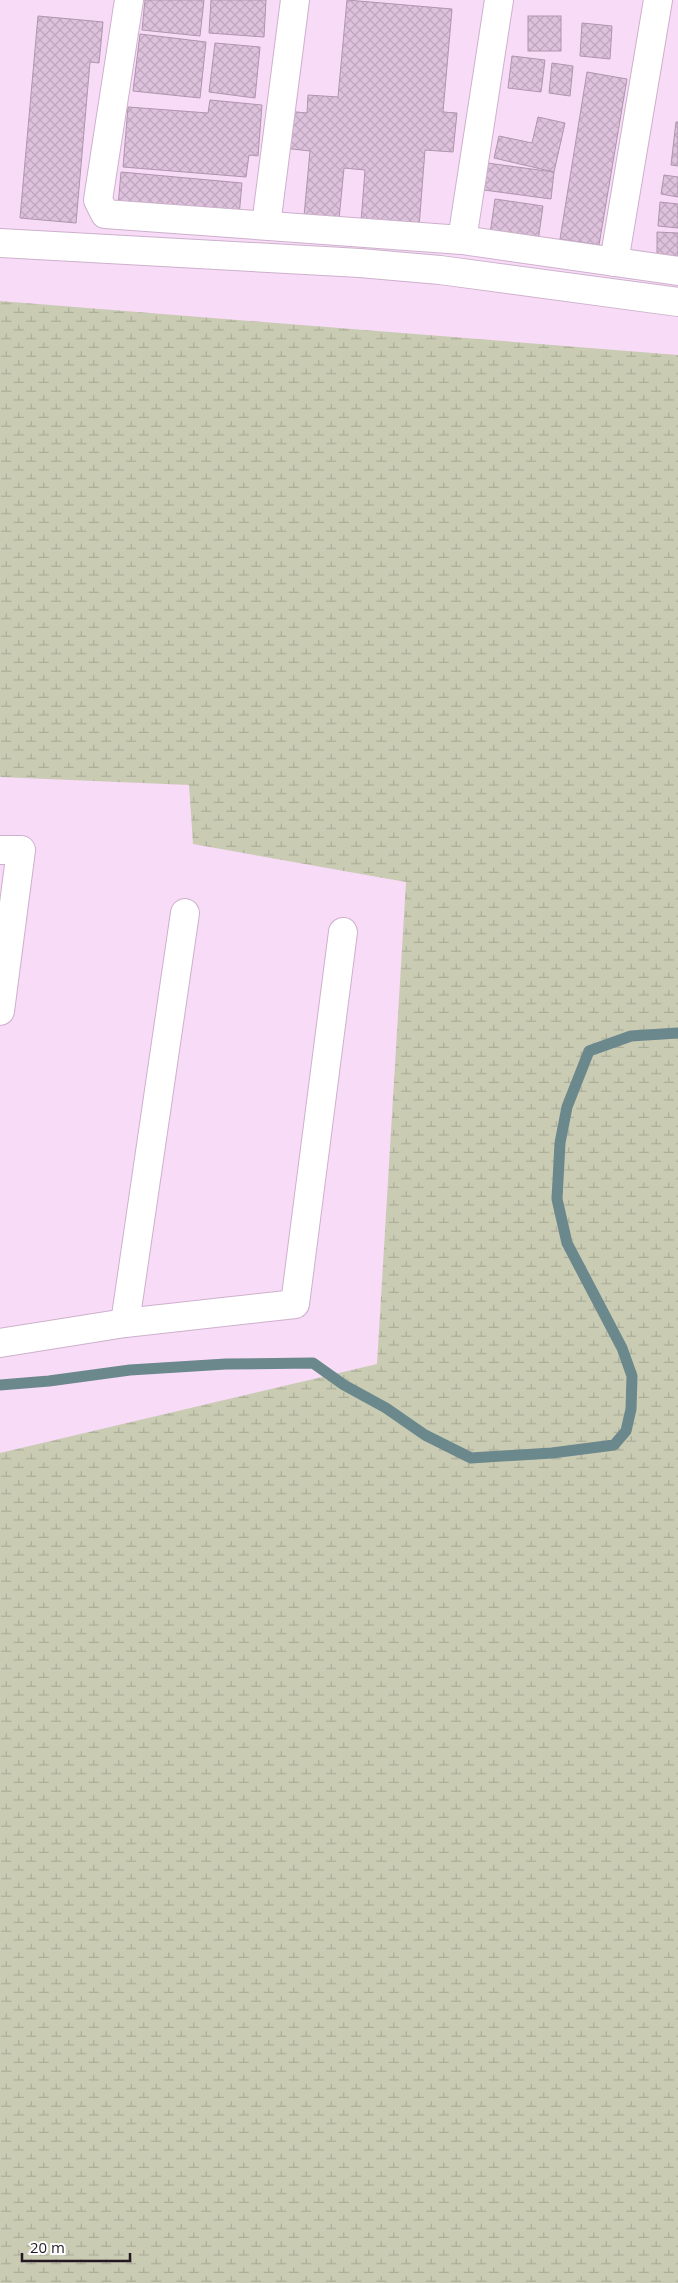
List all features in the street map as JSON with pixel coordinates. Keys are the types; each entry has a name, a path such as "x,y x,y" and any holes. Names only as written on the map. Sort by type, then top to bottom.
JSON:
{"street":[{"path":"130,0 98,200 102,210 110,215 462,240 678,271"},
{"path":"266,225 295,0"},
{"path":"462,240 499,0"},
{"path":"614,262 657,0 650,0"},
{"path":"0,243 360,263 440,270 678,302"},
{"path":"0,850 21,850 0,1011"},
{"path":"125,1323 185,913"},
{"path":"0,1343 125,1323 295,1304 343,932"}],"green space":[{"path":"0,301 678,355 678,2283 0,2283 0,1453 377,1364 406,882 193,844 189,785 0,777"}],"building":[{"path":"145,0 204,0 200,36 142,30"},
{"path":"211,0 266,0 264,37 209,33"},
{"path":"347,0 452,9 443,112 457,113 453,152 425,150 419,227 361,222 365,170 344,168 339,219 304,216 310,151 283,148 286,111 307,113 308,95 338,97"},
{"path":"38,16 103,22 99,63 90,62 76,223 20,218"},
{"path":"528,16 561,16 561,51 528,51"},
{"path":"582,23 612,26 610,59 580,56"},
{"path":"140,34 206,42 200,98 133,91"},
{"path":"215,43 260,47 255,98 209,92"},
{"path":"512,56 545,60 541,92 508,88"},
{"path":"552,63 573,66 570,96 549,93"},
{"path":"587,72 627,79 599,245 560,239"},
{"path":"210,100 262,105 258,156 249,155 246,177 123,167 128,107 208,113"},
{"path":"538,117 565,123 554,172 494,158 499,136 532,143"},
{"path":"676,122 678,122 678,166 671,165"},
{"path":"487,163 554,172 551,199 484,190"},
{"path":"121,172 242,183 239,216 118,206"},
{"path":"664,175 678,177 678,197 661,194"},
{"path":"495,199 543,206 538,241 490,234"},
{"path":"660,202 678,204 678,228 658,226"},
{"path":"657,232 678,233 678,260 657,259"}],"waterway":[{"path":"0,1385 49,1381 130,1370 226,1364 313,1363 344,1385 386,1408 425,1435 471,1458 552,1453 614,1445 626,1431 631,1409 632,1376 622,1348 567,1243 557,1199 560,1143 567,1107 589,1051 631,1036 678,1033"}]}
